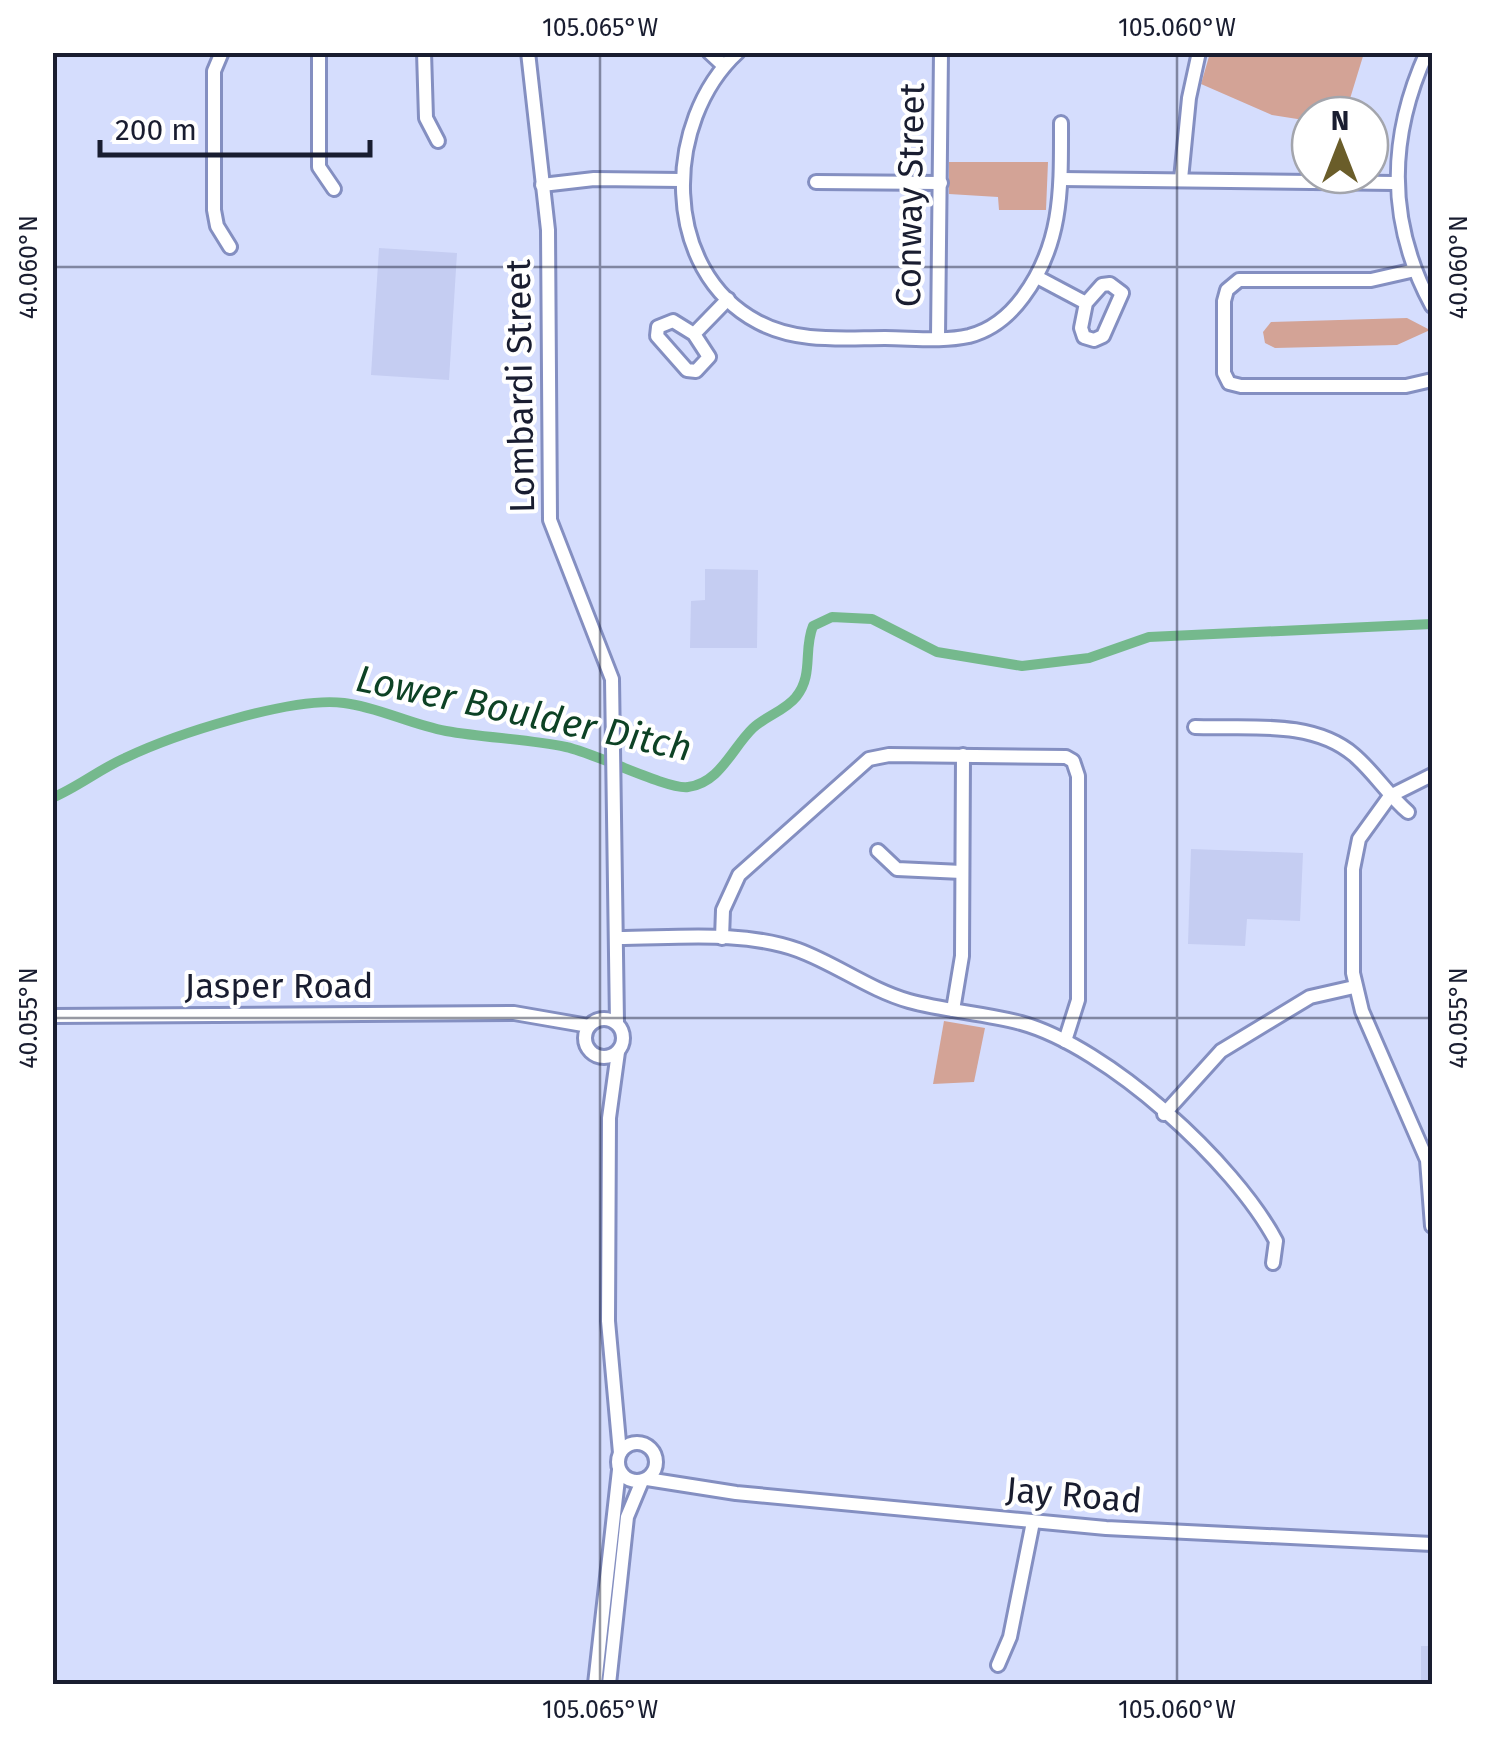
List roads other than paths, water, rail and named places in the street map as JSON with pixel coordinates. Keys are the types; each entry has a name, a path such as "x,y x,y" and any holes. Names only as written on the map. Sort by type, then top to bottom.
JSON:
{"street":[{"path":"222,52 214,72 214,210 217,226 230,247"},
{"path":"319,52 319,167 334,188"},
{"path":"424,52 426,118 438,142"},
{"name":"Lombardi Street","path":"528,52 548,230 550,520 608,660 616,748 617,1024"},
{"path":"709,52 724,66"},
{"path":"738,52 724,66 694,117 681,180 685,218 698,254 728,299 756,322 798,336 938,338 987,330 1011,313 1038,277 1055,234 1061,179 1061,123"},
{"name":"Conway Street","path":"938,338 941,52"},
{"path":"1427,52 1400,134 1394,184 1415,270 1432,306"},
{"path":"1181,179 1189,98 1199,53"},
{"path":"1061,179 1394,184"},
{"path":"542,185 681,180"},
{"path":"816,182 940,183"},
{"path":"1415,270 1371,280 1239,280 1227,290 1224,301 1224,374 1229,383 1242,386 1406,386 1432,380"},
{"path":"1038,277 1086,303"},
{"path":"694,334 728,299"},
{"path":"1194,727 1298,730 1324,736 1364,764 1408,812"},
{"path":"953,1010 962,956 962,755"},
{"path":"722,938 723,910 740,875 869,759 1057,755 1073,761 1078,776 1078,1000 1064,1041"},
{"path":"1432,776 1390,796 1372,816 1355,854 1354,988 1427,1160 1432,1226"},
{"path":"878,851 898,869 962,872"},
{"path":"616,943 722,938 765,941 798,950 906,1000 1023,1023 1064,1041 1095,1058 1221,1162 1276,1241 1273,1263"},
{"name":"Lombardi Street","path":"593,1023 608,1000 616,943"},
{"path":"1164,1114 1221,1051 1310,997 1354,988"},
{"name":"Jasper Road","path":"52,1016 532,1014 593,1023"},
{"name":"Jasper Road","path":"505,1015 568,1030 590,1050"},
{"path":"595,1684 620,1453 610,1382 609,1118 611,1075 624,1038 617,1024 593,1023 590,1050 602,1070 609,1118"},
{"path":"590,1050 603,1058 618,1052"},
{"path":"609,1684 627,1517 656,1460 617,1413"},
{"path":"620,1453 627,1446 643,1444"},
{"name":"Jay Road","path":"656,1460 673,1476 711,1490"},
{"path":"619,1470 626,1478 645,1480"},
{"name":"Jay Road","path":"645,1480 1033,1522 1211,1536 1432,1544"},
{"path":"998,1665 1010,1637 1033,1522"}],"waterway":[{"name":"Lower Boulder Ditch","path":"52,798 116,762 172,739 265,711 322,702 357,705 446,731 566,747 665,783 688,787 709,779 753,728 796,697 805,680 813,626 832,617 872,619 937,652 1022,666 1089,658 1149,637 1432,624"}]}
